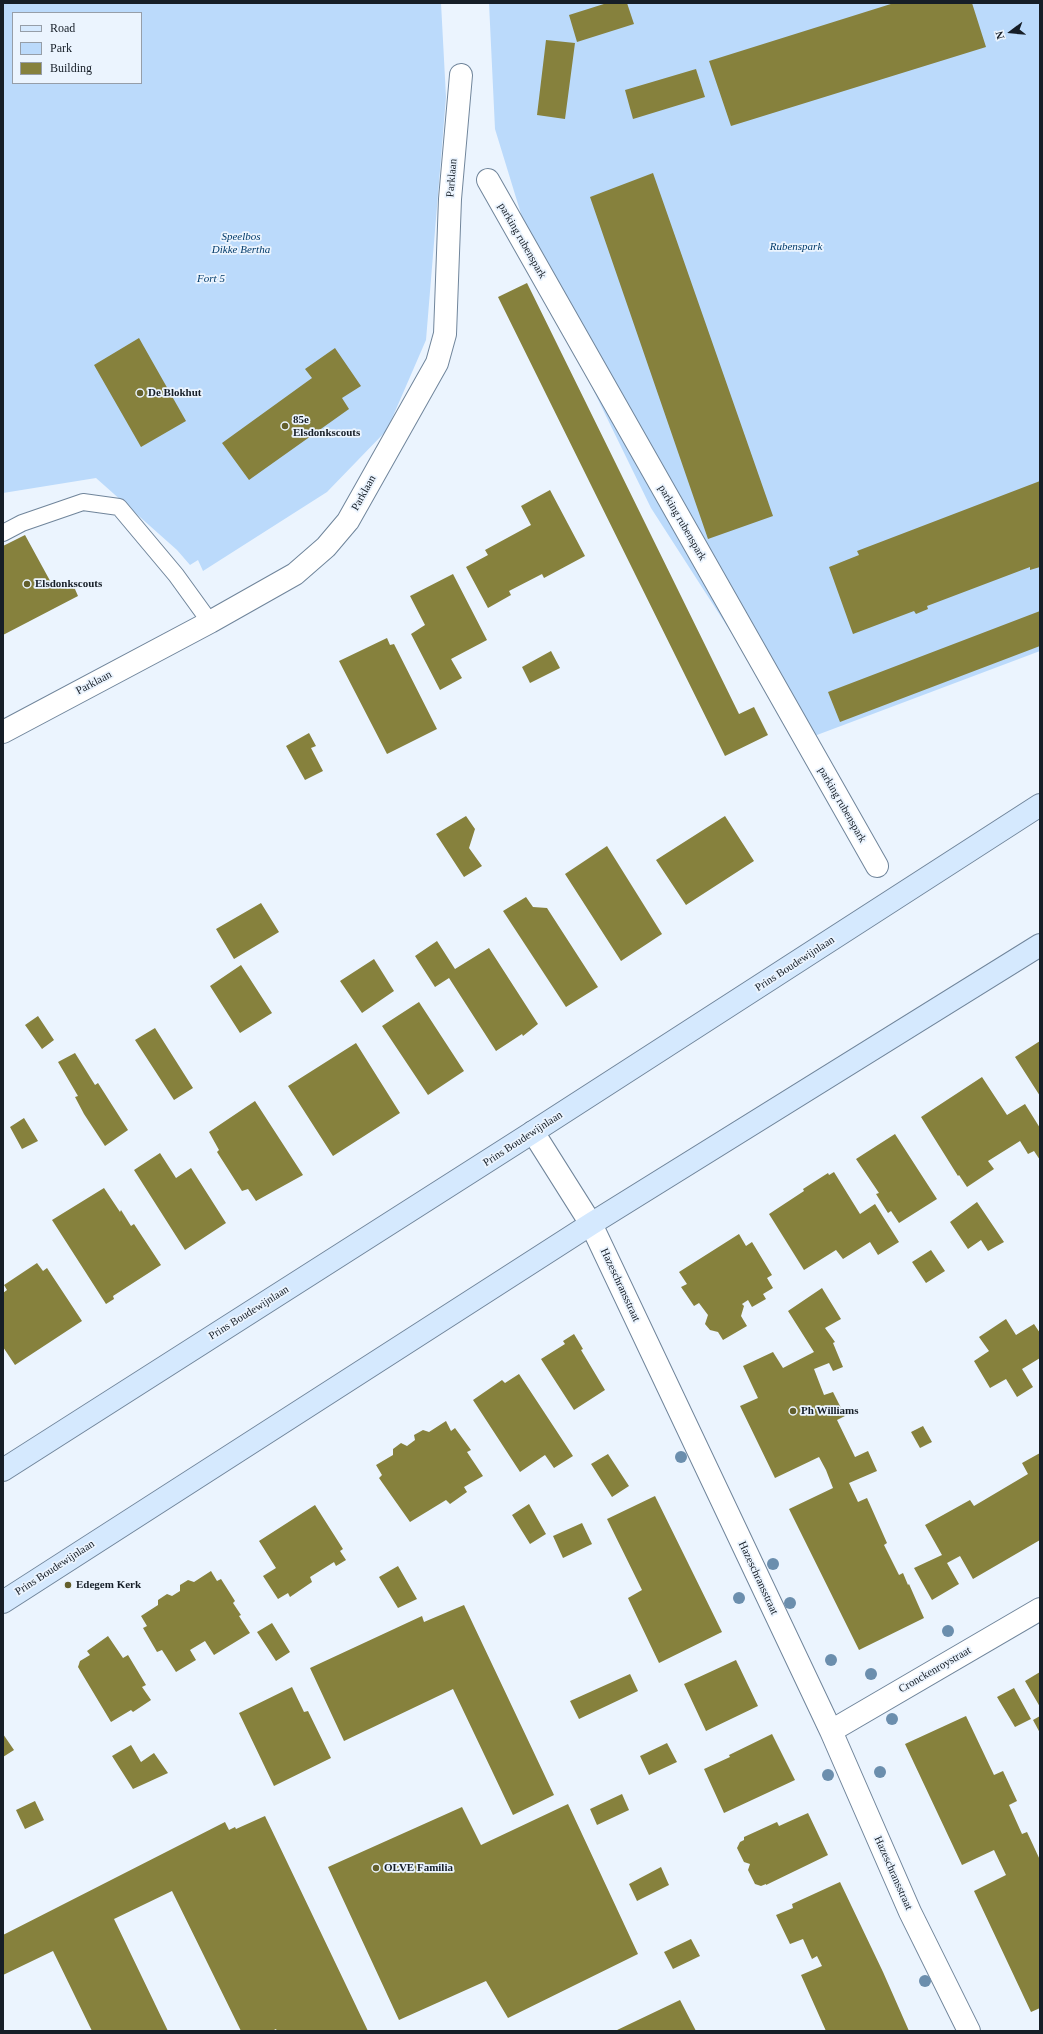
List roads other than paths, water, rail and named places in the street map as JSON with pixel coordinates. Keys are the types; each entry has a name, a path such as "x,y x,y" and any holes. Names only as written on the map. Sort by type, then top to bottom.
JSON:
{"main road":[{"name":"Prins Boudewijnlaan","path":"3,1470 533,1132 1040,805"},
{"name":"Prins Boudewijnlaan","path":"3,1602 591,1224 1040,945"}],"street":[{"name":"Parklaan","path":"3,732 210,622 295,574 326,548 348,521 437,363 445,334 450,199 461,75"},
{"name":"parking rubenspark","path":"488,180 877,866"},
{"name":"Hazeschransstraat","path":"533,1132 591,1224 831,1731 910,1912 969,2031"},
{"name":"Cronckenroystraat","path":"831,1731 1040,1609"}],"lane":[{"path":"3,533 22,523 83,502 119,507 176,575 210,622"}],"place":[{"name":"De Blokhut","path":"140,393"},
{"name":"85e Elsdonkscouts","path":"285,426"},
{"name":"Elsdonkscouts","path":"27,584"},
{"name":"Ph Williams","path":"793,1411"},
{"name":"Edegem Kerk","path":"68,1585"},
{"name":"OLVE Familia","path":"376,1868"}],"park label":[{"name":"Speelbos Dikke Bertha","path":"241,243"},
{"name":"Rubenspark","path":"796,247"},
{"name":"Fort 5","path":"211,279"}]}
